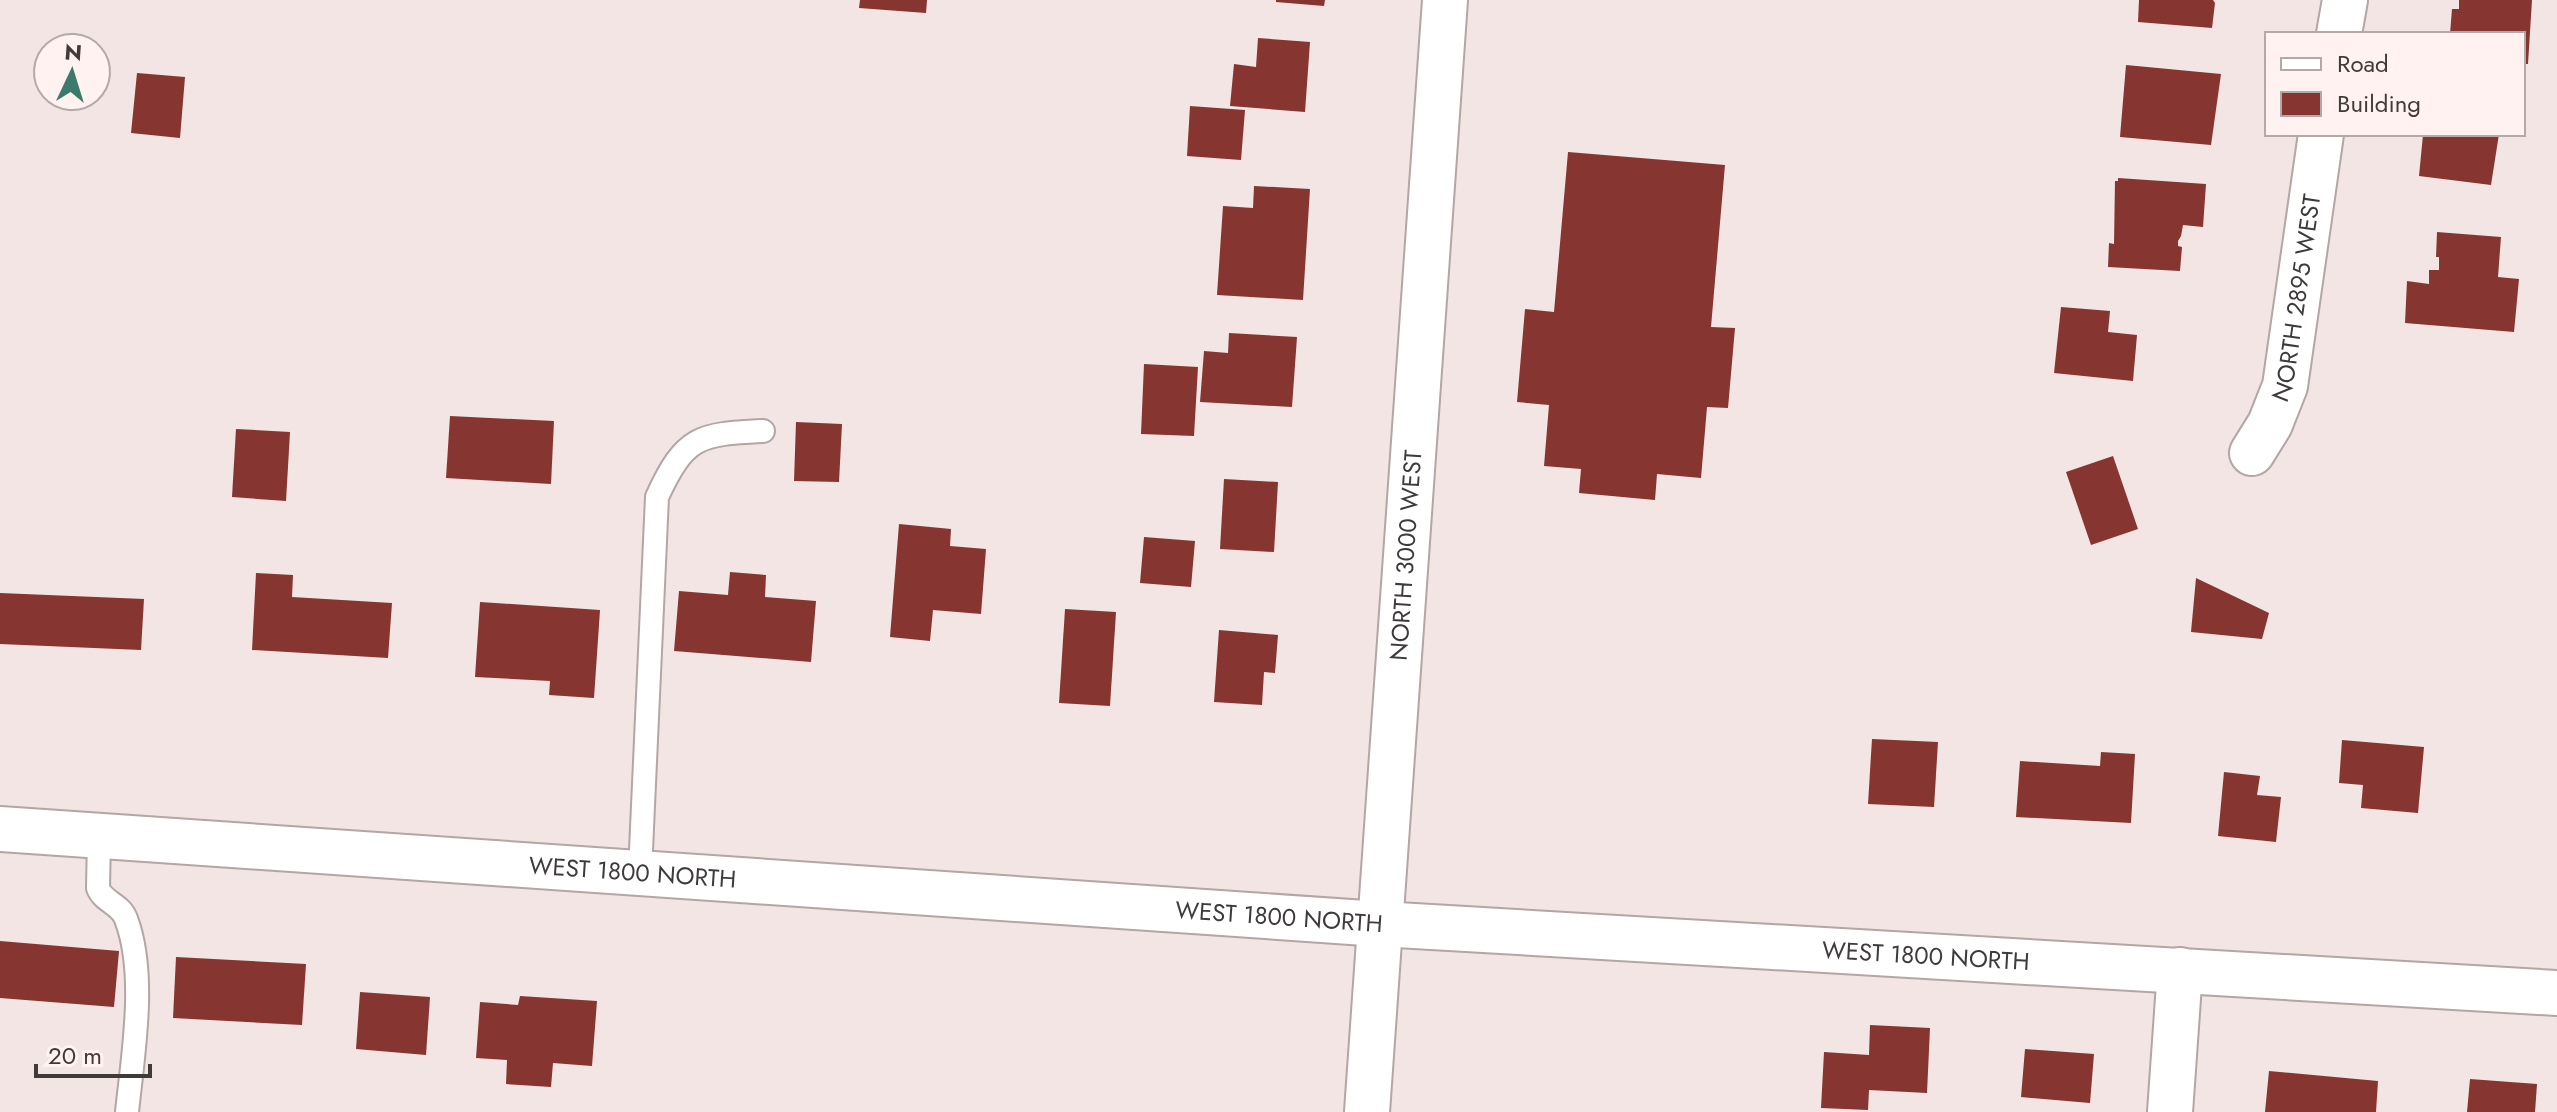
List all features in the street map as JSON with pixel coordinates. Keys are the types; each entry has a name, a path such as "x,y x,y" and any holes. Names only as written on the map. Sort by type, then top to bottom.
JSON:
{"main road":[{"name":"NORTH 3000 WEST","path":"1367,1112 1445,0"},
{"path":"2339,32 2345,0"},
{"name":"NORTH 2895 WEST","path":"2252,453 2270,424 2285,386 2321,136"},
{"name":"WEST 1800 NORTH","path":"0,829 1380,924 2557,993"},
{"path":"2170,1112 2180,970"}],"lane":[{"path":"640,872 657,497 672,465 689,447 714,434 763,431"},
{"path":"99,837 98,888 100,894 124,914 134,949 135,1004 127,1112"}],"building":[{"path":"860,0 927,0 926,13 859,8"},
{"path":"1276,0 1325,0 1324,6"},
{"path":"2139,0 2213,0 2212,28 2138,22"},
{"path":"2459,0 2532,0 2528,64 2525,64 2525,32 2450,32 2452,9 2459,9"},
{"path":"1258,38 1310,42 1305,112 1230,106 1234,64 1256,67"},
{"path":"2126,65 2221,74 2211,145 2120,137"},
{"path":"137,73 185,77 180,138 131,133"},
{"path":"1190,106 1245,110 1241,160 1187,156"},
{"path":"2423,136 2499,136 2491,185 2419,176"},
{"path":"1568,152 1725,165 1711,327 1735,328 1728,408 1707,407 1701,478 1657,474 1655,500 1579,493 1581,469 1544,466 1549,405 1517,402 1525,309 1554,312"},
{"path":"2118,178 2206,184 2203,227 2183,225 2178,241 2178,246 2182,247 2180,271 2108,267 2109,243 2114,244 2115,181"},
{"path":"1254,186 1310,189 1303,300 1217,295 1223,206 1253,208"},
{"path":"2437,232 2501,237 2498,277 2519,279 2514,332 2405,323 2407,281 2429,284 2429,270 2439,270"},
{"path":"2061,307 2110,311 2108,332 2137,335 2133,381 2054,373"},
{"path":"1229,333 1297,337 1292,407 1200,402 1204,351 1228,353"},
{"path":"1144,364 1198,367 1194,436 1141,434"},
{"path":"450,416 554,421 551,484 446,478"},
{"path":"796,422 842,424 839,482 794,481"},
{"path":"236,429 290,432 286,501 232,497"},
{"path":"2113,456 2138,529 2091,545 2066,472"},
{"path":"1224,479 1278,482 1274,552 1220,549"},
{"path":"899,524 951,529 950,546 986,549 981,614 933,610 930,641 890,637"},
{"path":"1144,537 1195,541 1191,587 1140,583"},
{"path":"730,572 766,575 765,597 816,601 811,662 674,651 679,591 728,595"},
{"path":"256,573 293,575 292,597 392,603 388,658 252,650"},
{"path":"2196,578 2269,613 2262,639 2191,632"},
{"path":"0,593 144,599 141,650 0,644"},
{"path":"480,602 600,610 594,698 549,695 550,681 475,677"},
{"path":"1065,609 1116,612 1110,706 1059,703"},
{"path":"1219,630 1278,635 1275,673 1264,672 1262,705 1214,702"},
{"path":"1872,739 1938,742 1934,807 1868,804"},
{"path":"2342,740 2424,747 2418,813 2361,808 2363,785 2339,783"},
{"path":"2101,752 2135,754 2131,823 2016,817 2020,761 2100,766"},
{"path":"2224,772 2260,776 2257,795 2281,797 2276,842 2218,836"},
{"path":"0,941 119,951 114,1007 0,998"},
{"path":"176,957 306,964 302,1025 173,1018"},
{"path":"360,992 430,997 426,1055 356,1049"},
{"path":"520,996 597,1001 592,1066 553,1063 551,1087 506,1084 507,1060 476,1058 480,1002 518,1005"},
{"path":"1870,1025 1930,1028 1927,1093 1869,1090 1868,1110 1821,1108 1824,1052 1869,1055"},
{"path":"2025,1049 2094,1054 2090,1103 2021,1097"},
{"path":"2269,1071 2378,1081 2376,1112 2265,1112"},
{"path":"2470,1079 2537,1084 2535,1112 2467,1112"}]}
